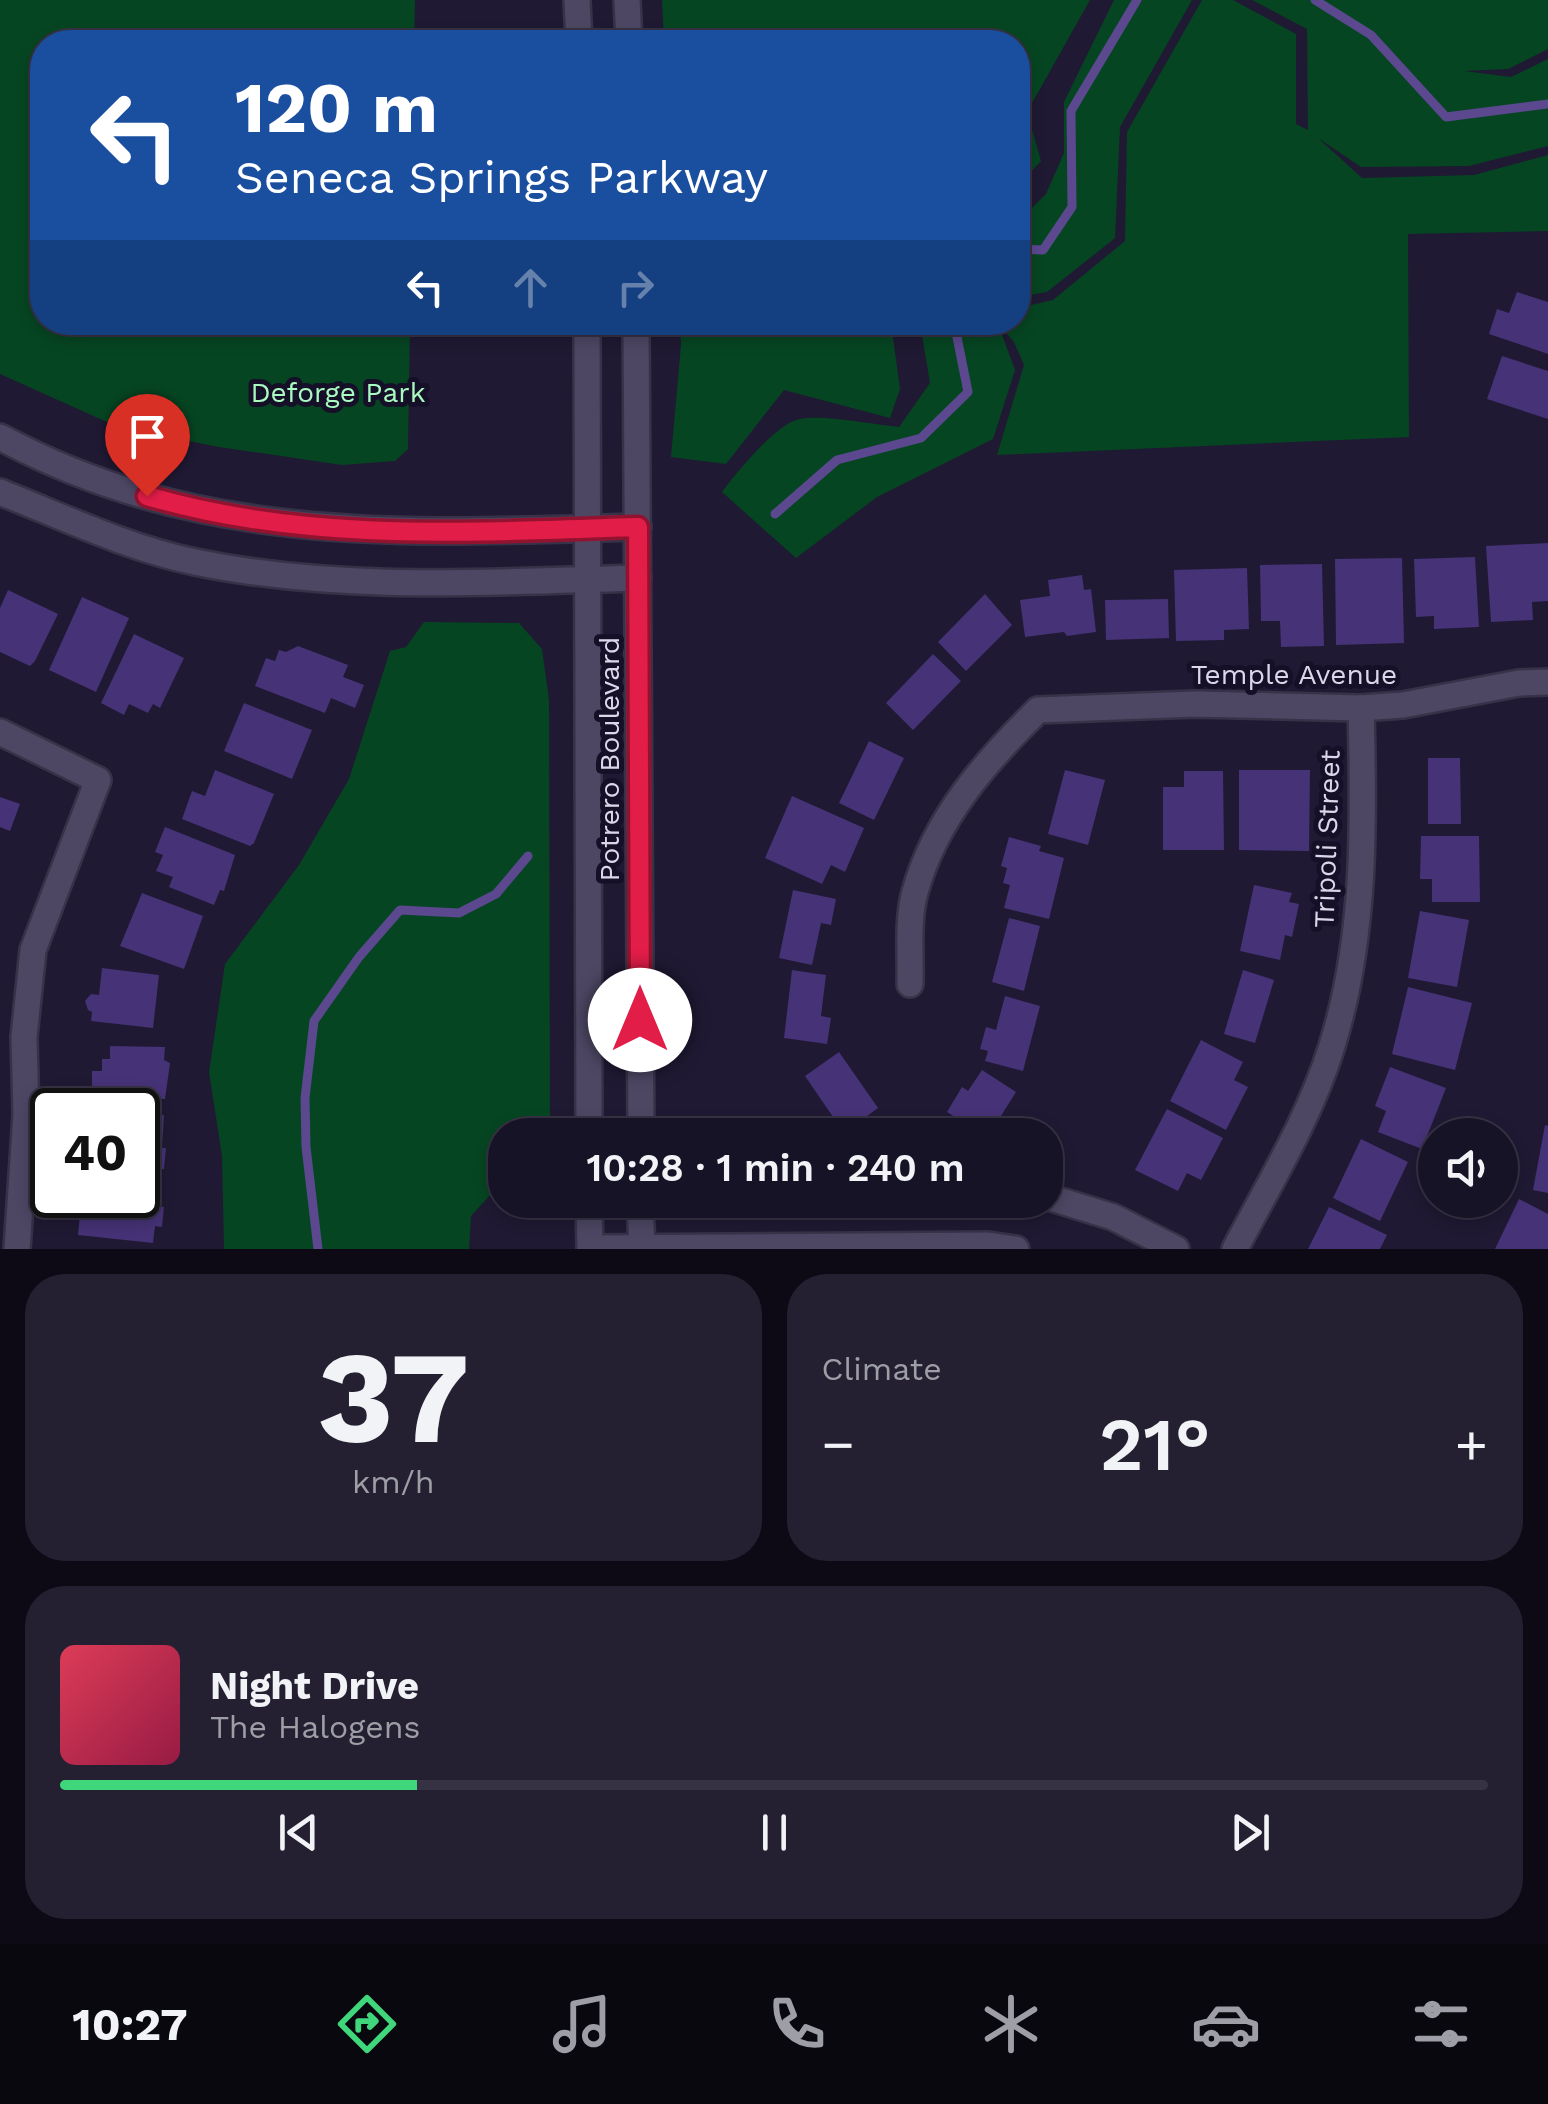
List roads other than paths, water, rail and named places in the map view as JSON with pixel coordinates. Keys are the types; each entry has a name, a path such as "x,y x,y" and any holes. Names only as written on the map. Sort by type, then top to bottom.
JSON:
{"street":[{"path":"577,0 578,30"},
{"path":"627,0 628,30"},
{"name":"Potrero Boulevard","path":"587,335 589,1118"},
{"name":"Potrero Boulevard","path":"636,335 640,1118"},
{"path":"0,437 109,485 185,507 251,520 416,533 638,527"},
{"path":"0,492 192,561 269,574 399,583 638,578"},
{"name":"Temple Avenue","path":"910,984 913,896 928,855 948,815 991,756 1038,710 1195,704 1360,708 1404,705 1548,682"},
{"name":"Tripoli Street","path":"1235,1249 1306,1111 1331,1050 1347,983 1360,900 1360,708"},
{"path":"0,732 98,780 33,950 12,1038 26,1115 17,1249"},
{"path":"1063,1201 1113,1216 1176,1249"},
{"path":"590,1218 590,1249 988,1245 1016,1249"},
{"path":"641,1218 642,1248"}],"waterway":[{"path":"1030,249 1043,250 1072,207 1071,111 1137,0"},
{"path":"1315,0 1371,35 1446,117 1548,104"},
{"path":"775,514 837,460 921,438 968,392 957,335"},
{"path":"318,1249 306,1147 305,1098 314,1021 359,957 400,910 459,913 496,894 528,856"}],"park label":[{"name":"Deforge Park","path":"338,392"}]}
